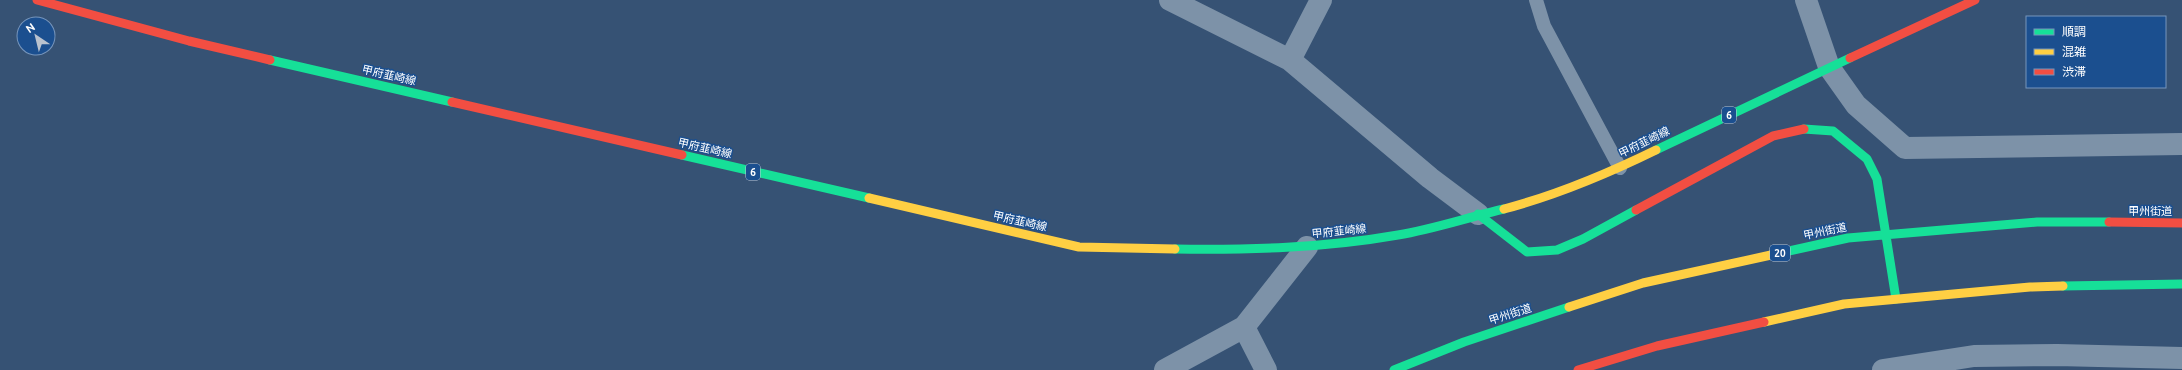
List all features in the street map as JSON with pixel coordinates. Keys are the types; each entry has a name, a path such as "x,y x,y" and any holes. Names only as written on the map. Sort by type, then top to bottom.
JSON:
{"main road":[{"name":"甲府韮崎線","path":"37,0 189,41 1080,247 1203,249 1307,246 1355,242 1400,235 1544,198 1620,168 1829,67 1975,0"},
{"path":"1478,214 1527,252 1558,250 1583,239 1773,136 1804,129 1833,131 1867,159 1877,179 1896,299"},
{"name":"甲州街道","path":"1394,370 1464,342 1643,283 1848,238 2037,222 2182,223"},
{"path":"1578,370 1657,346 1837,306 2030,287 2182,284"}],"street":[{"path":"1170,0 1290,60 1430,178 1478,214"},
{"path":"1290,60 1321,0"},
{"path":"1806,0 1829,67 1856,105 1905,148 2182,144"},
{"path":"1165,370 1244,327 1307,246"},
{"path":"1244,327 1266,370"},
{"path":"1883,370 1974,356 2057,355 2182,358"}],"lane":[{"path":"1536,0 1544,26 1620,168"}],"traffic: fast":[{"path":"1656,150 1850,58"},
{"path":"270,60 452,102"},
{"path":"1804,129 1833,131 1867,159 1877,179 1896,299"},
{"path":"682,155 869,198"},
{"path":"1175,249 1287,247 1342,243 1411,232 1504,209"},
{"path":"1478,214 1527,252 1557,250 1583,239 1636,210"},
{"path":"1771,255 1848,238 2037,222 2109,222"},
{"path":"2063,286 2182,284"},
{"path":"1394,370 1464,342 1569,307"}],"traffic: slow":[{"path":"1504,209 1582,183 1656,150"},
{"path":"869,198 1079,247 1175,249"},
{"path":"1569,307 1643,283 1771,255"},
{"path":"1764,322 1844,304 2030,287 2063,286"}],"traffic: jam":[{"path":"37,0 189,41 270,60"},
{"path":"1850,58 1975,0"},
{"path":"452,102 682,155"},
{"path":"1636,210 1773,136 1804,129"},
{"path":"2109,222 2182,223"},
{"path":"1578,370 1657,346 1764,322"}]}
